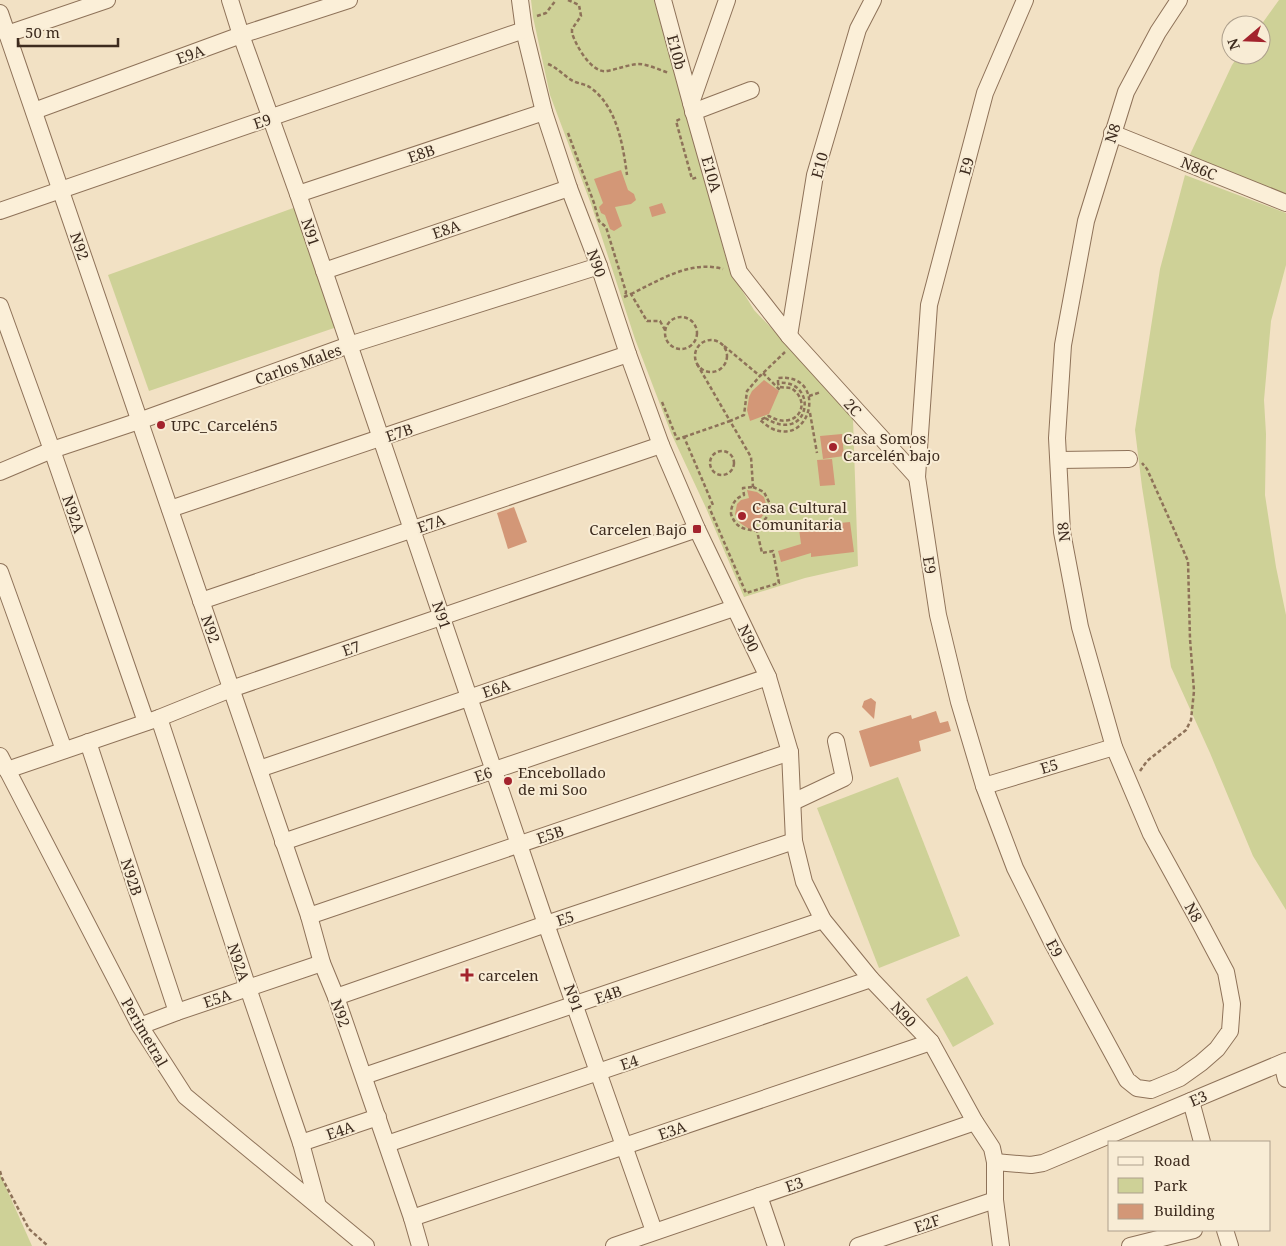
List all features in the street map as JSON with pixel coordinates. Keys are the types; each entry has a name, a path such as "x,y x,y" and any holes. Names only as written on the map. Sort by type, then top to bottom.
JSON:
{"street":[{"path":"7,34 108,0"},
{"name":"N91","path":"230,0 240,35 298,194 521,844 546,924 576,1004 654,1231"},
{"name":"E9A","path":"34,111 240,35 349,0"},
{"name":"N90","path":"520,0 524,30 544,112 660,445 697,529 768,677 790,752 794,842 804,882 823,920 871,980 931,1042 975,1122 992,1148 995,1162 995,1200 1002,1246"},
{"name":"E10b","path":"664,0 692,108"},
{"path":"692,108 727,0"},
{"name":"E10","path":"788,343 815,175 858,29 873,0"},
{"name":"E9","path":"1025,0 985,93 929,305 917,477 938,615 959,702 984,786 1015,868 1053,944 1127,1080 1137,1088 1151,1090"},
{"name":"N8","path":"1151,1090 1180,1078 1217,1049 1230,1031 1232,1004 1226,972 1151,834 1114,747 1080,627 1062,532 1057,438 1063,345 1086,222 1126,92 1158,32 1179,0"},
{"name":"N92","path":"0,13 284,842 322,962 378,1117 420,1246"},
{"name":"E9","path":"0,211 524,30"},
{"path":"692,108 751,90"},
{"name":"E10A","path":"692,108 739,272 788,343"},
{"name":"E8B","path":"298,194 544,112"},
{"name":"N86C","path":"1112,133 1286,203"},
{"name":"E8A","path":"324,271 569,188"},
{"name":"Carlos Males","path":"0,472 52,450 140,421 349,345 599,266"},
{"name":"N92A","path":"0,306 248,988 301,1144 318,1206"},
{"name":"2C","path":"788,343 917,477"},
{"name":"E7B","path":"170,509 628,354"},
{"name":"E7A","path":"201,601 660,445"},
{"path":"1059,460 1129,459"},
{"name":"E7","path":"3,763 64,750 88,742 152,720 231,689 697,529"},
{"path":"0,572 64,750"},
{"name":"E6A","path":"259,769 734,608"},
{"name":"E6","path":"284,842 768,677"},
{"path":"792,802 844,778 836,741"},
{"name":"N92B","path":"88,742 177,1012"},
{"name":"E5","path":"984,786 1114,747"},
{"name":"E5B","path":"309,916 790,752"},
{"name":"Perimetral","path":"3,763 140,1026 185,1096 366,1246"},
{"name":"E5","path":"336,997 546,924 794,842"},
{"name":"E4B","path":"364,1076 823,920"},
{"name":"E5A","path":"140,1026 322,962"},
{"name":"E4","path":"387,1144 871,980"},
{"name":"E3A","path":"412,1218 931,1042"},
{"path":"1284,1062 1286,1079"},
{"name":"E3","path":"995,1162 1031,1165 1043,1163 1284,1062"},
{"path":"1191,1100 1202,1141"},
{"name":"E4A","path":"301,1144 378,1117"},
{"name":"E3","path":"614,1246 975,1122"},
{"path":"759,1196 776,1246"},
{"name":"E2F","path":"858,1246 995,1200"},
{"path":"1130,1246 1190,1231"},
{"path":"1225,1231 1230,1246"}],"path":[{"path":"534,8 536,16 546,13 556,0"},
{"path":"568,0 579,5 581,16 572,29 572,34 590,65 600,71 607,71 626,65 640,64 672,74"},
{"path":"548,71 546,64 556,68 572,80 591,88 608,106 619,135 628,174"},
{"path":"567,130 599,221 606,226 626,292 624,297 681,270 710,267 726,270"},
{"path":"631,294 648,321 660,320 665,330 667,341 675,348 686,349 694,342 696,337 696,331 691,322 681,318 671,321 665,330"},
{"path":"753,487 751,457 698,364 696,353 702,344 712,340 722,344 780,390"},
{"path":"659,393 677,439 730,421 744,415 747,391 788,343"},
{"path":"698,364 701,368 711,372 721,369 727,359 722,344"},
{"path":"785,377 794,380 802,385 808,396 810,401 806,419 799,426 791,430 773,429 760,420 765,418 782,426 790,425 802,416 805,402 803,394 798,388 785,382 778,383 778,378 785,377"},
{"path":"808,396 824,391"},
{"path":"809,411 817,453"},
{"path":"684,437 713,505 709,507 746,593 779,583 774,551 762,553 757,532 755,525 768,516 769,498 764,492 753,487 742,488 744,495 738,496 734,502 731,514 737,526 757,532"},
{"path":"718,452 727,452 734,459 734,468 727,475 717,474 711,468 711,458 718,452"},
{"path":"1129,459 1138,460 1147,469 1188,561 1190,639 1194,691 1191,720 1186,730 1147,761 1130,786"},
{"path":"0,1171 30,1229 48,1246"}],"green space":[{"path":"531,0 654,0 729,269 754,310 800,358 853,419 858,566 805,578 744,597 671,433 635,339 591,204 550,95"},
{"path":"1279,0 1286,0 1286,203 1186,163 1232,65 1271,65 1271,15 1268,15"},
{"path":"1185,175 1286,213 1286,265 1271,321 1264,400 1266,434 1265,495 1276,567 1286,615 1286,910 1253,856 1210,753 1171,667 1142,487 1135,430 1160,269"},
{"path":"296,207 337,327 149,391 108,275"},
{"path":"898,777 960,936 879,968 817,808"},
{"path":"967,976 994,1024 953,1047 926,999"},
{"path":"0,1174 32,1246 0,1246"}],"building":[{"path":"621,170 628,190 634,194 636,200 631,204 615,207 622,226 614,231 610,229 605,215 601,213 599,207 603,203 594,179"},
{"path":"662,203 666,213 652,217 649,207"},
{"path":"764,380 779,391 769,414 750,421 747,410 749,397 752,391"},
{"path":"842,434 844,456 823,459 820,436"},
{"path":"832,459 835,485 820,486 817,460"},
{"path":"747,490 757,492 764,497 766,504 761,518 751,523 752,531 740,523 735,514 737,504 741,500 749,498"},
{"path":"514,507 527,542 508,549 497,513"},
{"path":"850,522 854,552 811,557 811,553 781,562 778,551 801,544 799,529 808,528 808,526"},
{"path":"871,698 876,702 874,719 862,707 864,701"},
{"path":"936,711 940,723 948,721 951,731 919,741 921,751 870,767 859,731 911,715 912,719"}],"place":[{"name":"UPC_Carcelén5","path":"161,425"},
{"name":"Casa Somos Carcelén bajo","path":"833,447"},
{"name":"Casa Cultural Comunitaria","path":"742,516"},
{"name":"Carcelen Bajo","path":"697,529"},
{"name":"Encebollado de mi Soo","path":"508,781"},
{"name":"carcelen","path":"467,975"}]}
